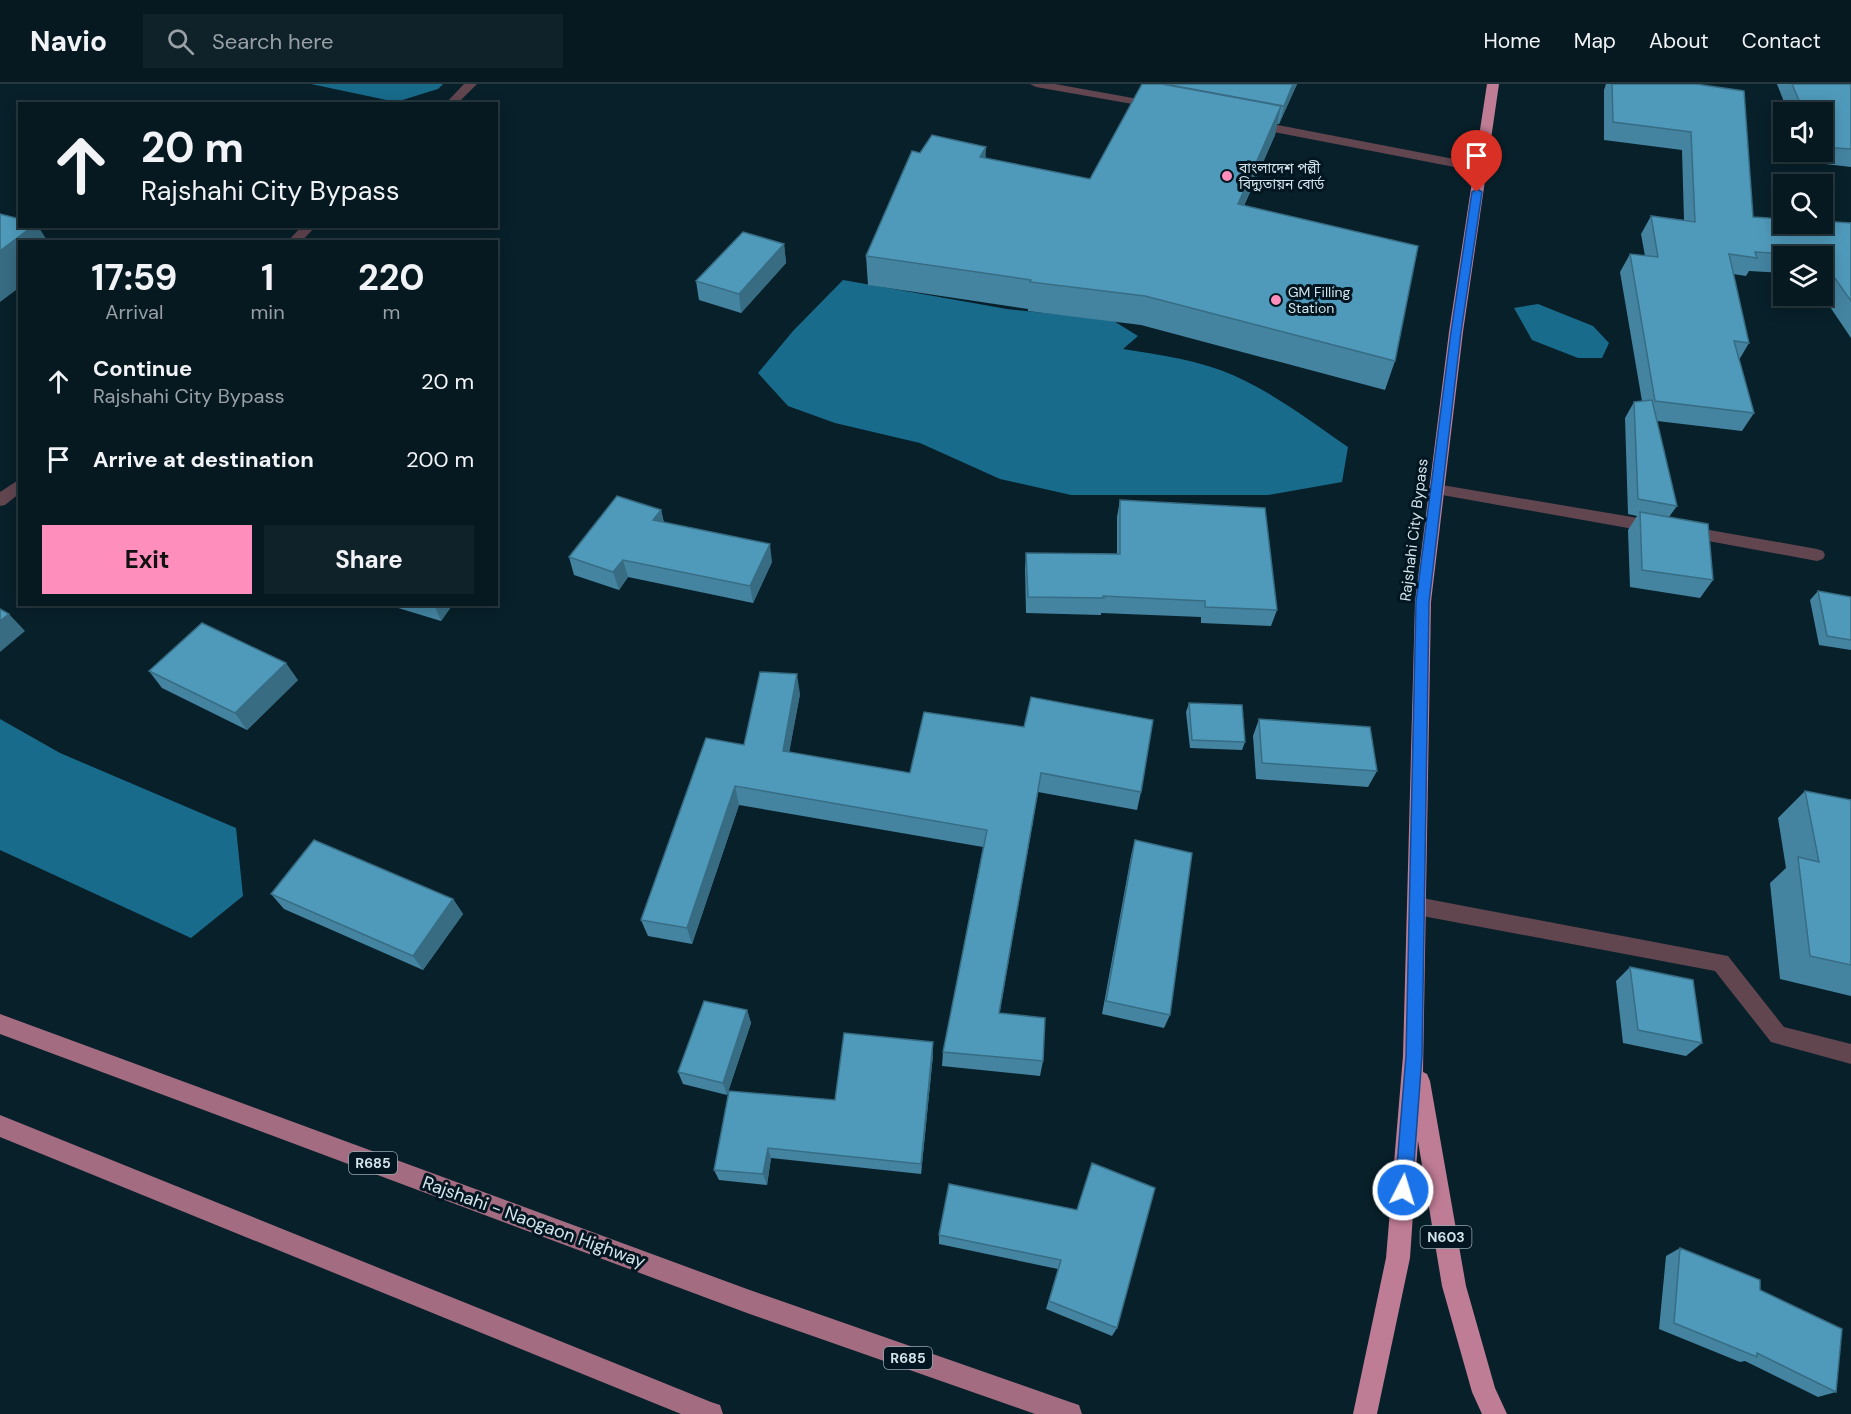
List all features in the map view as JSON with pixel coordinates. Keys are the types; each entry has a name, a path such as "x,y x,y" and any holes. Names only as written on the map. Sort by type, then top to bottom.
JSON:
{"highway":[{"name":"Rajshahi City Bypass","path":"1414,1056 1423,602 1456,332 1493,84"},
{"name":"N603","path":"1365,1414 1398,1258 1414,1056"},
{"name":"N603","path":"1414,1056 1454,1286 1484,1392 1495,1414"}],"main road":[{"name":"Rajshahi - Naogaon Highway","path":"0,1024 747,1301 1070,1414"},
{"path":"0,1126 711,1414"}],"street":[{"path":"452,102 471,84"},
{"path":"1036,84 1164,107"},
{"path":"1242,122 1480,168"},
{"path":"295,240 308,228"},
{"path":"0,501 18,486"},
{"path":"1436,489 1817,555"},
{"path":"1417,906 1721,963 1778,1035 1851,1054"}],"water":[{"path":"311,84 443,84 438,89 396,102"},
{"path":"843,280 1007,309 1112,320 1138,336 1123,349 1194,362 1222,370 1250,383 1307,418 1348,447 1342,482 1268,495 1071,495 1000,479 920,443 835,423 788,406 758,373 793,331"},
{"path":"1538,304 1593,326 1609,343 1602,358 1578,358 1532,340 1514,308"},
{"path":"0,719 60,753 236,828 243,896 191,938 0,850"}],"building":[{"path":"1142,84 1162,84 1281,106 1238,204 1418,246 1395,361 1145,296 1030,282 1031,280 866,256 912,151 920,153 932,135 986,147 980,157 1090,179"},
{"path":"1165,84 1293,84 1284,106"},
{"path":"1612,84 1696,84 1744,91 1753,217 1773,218 1773,234 1833,234 1833,222 1851,223 1851,301 1833,276 1833,246 1773,246 1773,253 1755,252 1757,258 1729,254 1749,343 1734,341 1754,413 1655,401 1630,254 1658,257 1651,216 1695,222 1691,132 1613,122"},
{"path":"1792,84 1851,84 1851,149 1833,148 1833,102 1800,102"},
{"path":"0,214 18,218 18,228 30,228 0,251"},
{"path":"743,232 784,244 739,294 696,281"},
{"path":"1652,400 1677,506 1638,499 1634,402"},
{"path":"617,496 661,510 653,520 770,544 750,586 623,560 613,572 569,557"},
{"path":"1120,500 1265,508 1277,610 1205,607 1205,601 1103,596 1104,598 1028,597 1026,553 1120,554"},
{"path":"1640,512 1708,524 1713,580 1642,570"},
{"path":"1818,591 1851,597 1851,640 1827,636"},
{"path":"0,609 9,614 0,621"},
{"path":"202,623 286,663 235,713 149,671"},
{"path":"760,672 797,674 783,751 910,773 924,712 1024,727 1031,697 1153,720 1141,792 1041,773 999,1013 1045,1018 1043,1061 943,1052 987,830 735,786 687,928 641,920 706,738 744,745"},
{"path":"1189,703 1242,705 1245,742 1192,740"},
{"path":"1259,719 1370,727 1377,771 1262,763"},
{"path":"1805,791 1851,800 1851,965 1810,956 1798,857 1819,862"},
{"path":"314,840 453,899 413,956 271,894"},
{"path":"1135,840 1192,853 1170,1015 1106,1001"},
{"path":"1630,967 1693,980 1702,1043 1638,1030"},
{"path":"704,1001 747,1010 723,1083 678,1072"},
{"path":"844,1033 933,1042 921,1164 768,1148 763,1174 714,1170 729,1091 835,1100"},
{"path":"1092,1163 1155,1188 1117,1328 1049,1301 1061,1260 939,1235 949,1184 1077,1210"},
{"path":"1680,1248 1760,1280 1760,1290 1842,1329 1836,1392 1757,1353 1757,1357 1674,1323"}],"place":[{"name":"বাংলাদেশ পল্লী বিদ্যুতায়ন বোর্ড","path":"1227,176"},
{"name":"GM Filling Station","path":"1276,300"}],"route":[{"path":"1403,1190 1414,1056 1423,602 1456,332 1477,192"}]}
